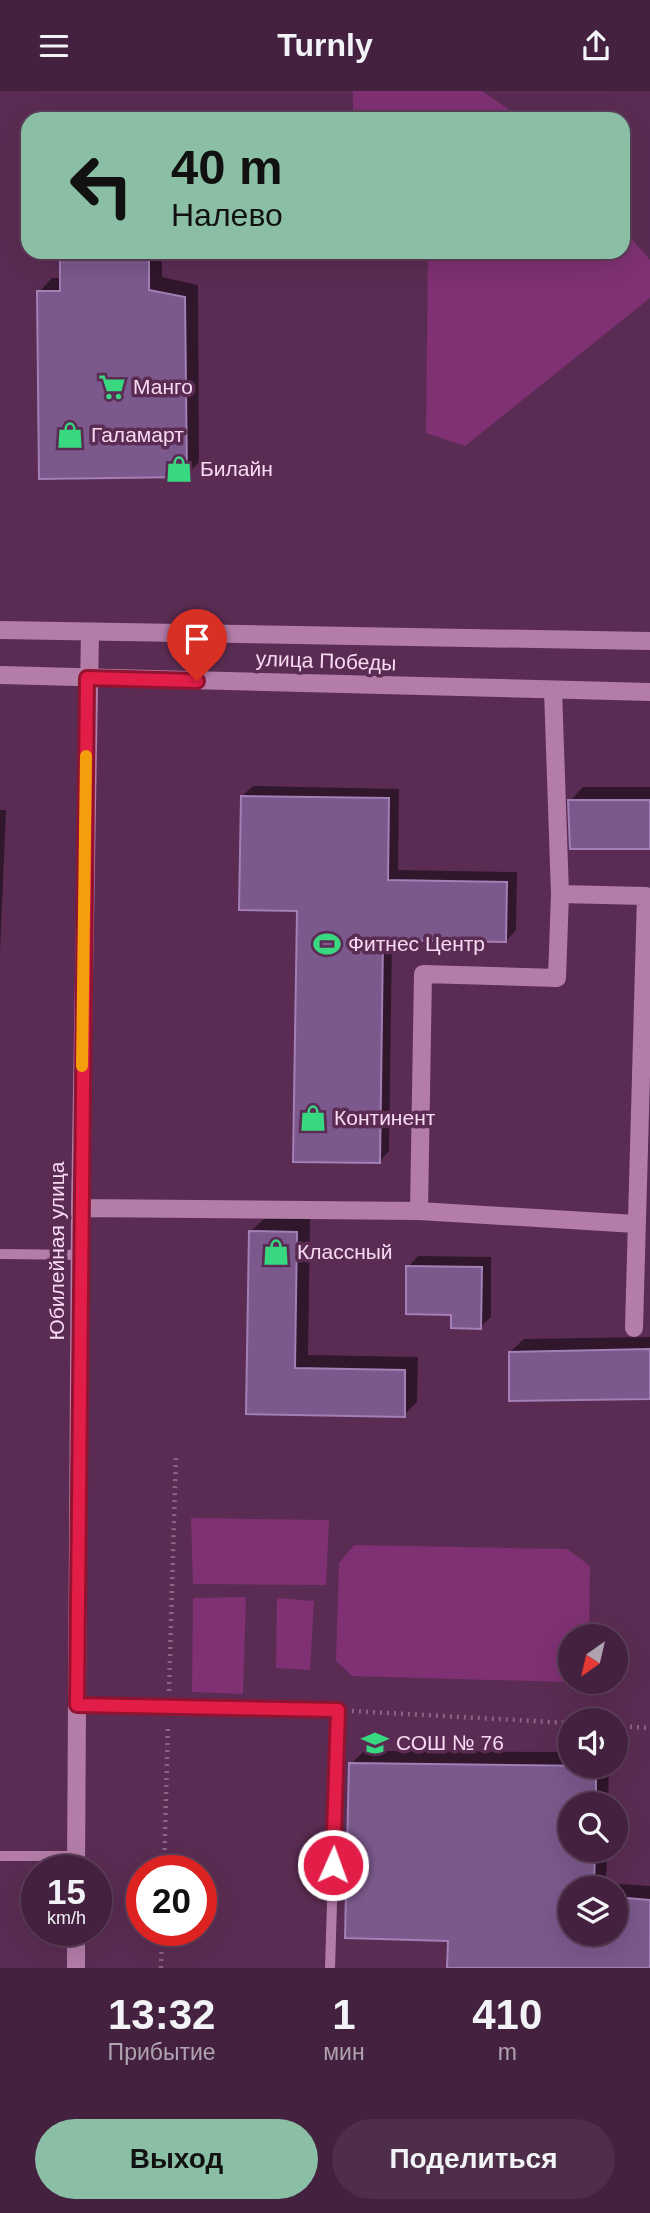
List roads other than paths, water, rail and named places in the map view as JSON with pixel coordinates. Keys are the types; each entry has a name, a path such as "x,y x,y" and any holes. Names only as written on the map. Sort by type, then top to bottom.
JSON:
{"street":[{"name":"улица Победы","path":"0,630 650,641"},
{"name":"Юбилейная улица","path":"76,1855 83,1255 80,1208 87,678 90,632"},
{"name":"улица Победы","path":"0,675 650,692"},
{"path":"419,1211 423,974 557,978 560,894 554,690"},
{"path":"560,894 646,897 634,1328"},
{"path":"80,1208 419,1211 636,1224"},
{"path":"76,1946 76,1968"}],"lane":[{"path":"0,1254 83,1255"},
{"path":"77,1705 338,1710 330,1968"},
{"path":"0,1856 21,1858"}],"place":[{"name":"Манго","path":"112,387"},
{"name":"Галамарт","path":"70,435"},
{"name":"Билайн","path":"179,469"},
{"name":"Фитнес Центр","path":"327,944"},
{"name":"Континент","path":"313,1118"},
{"name":"Классный","path":"276,1252"},
{"name":"СОШ № 76","path":"375,1743"}]}
